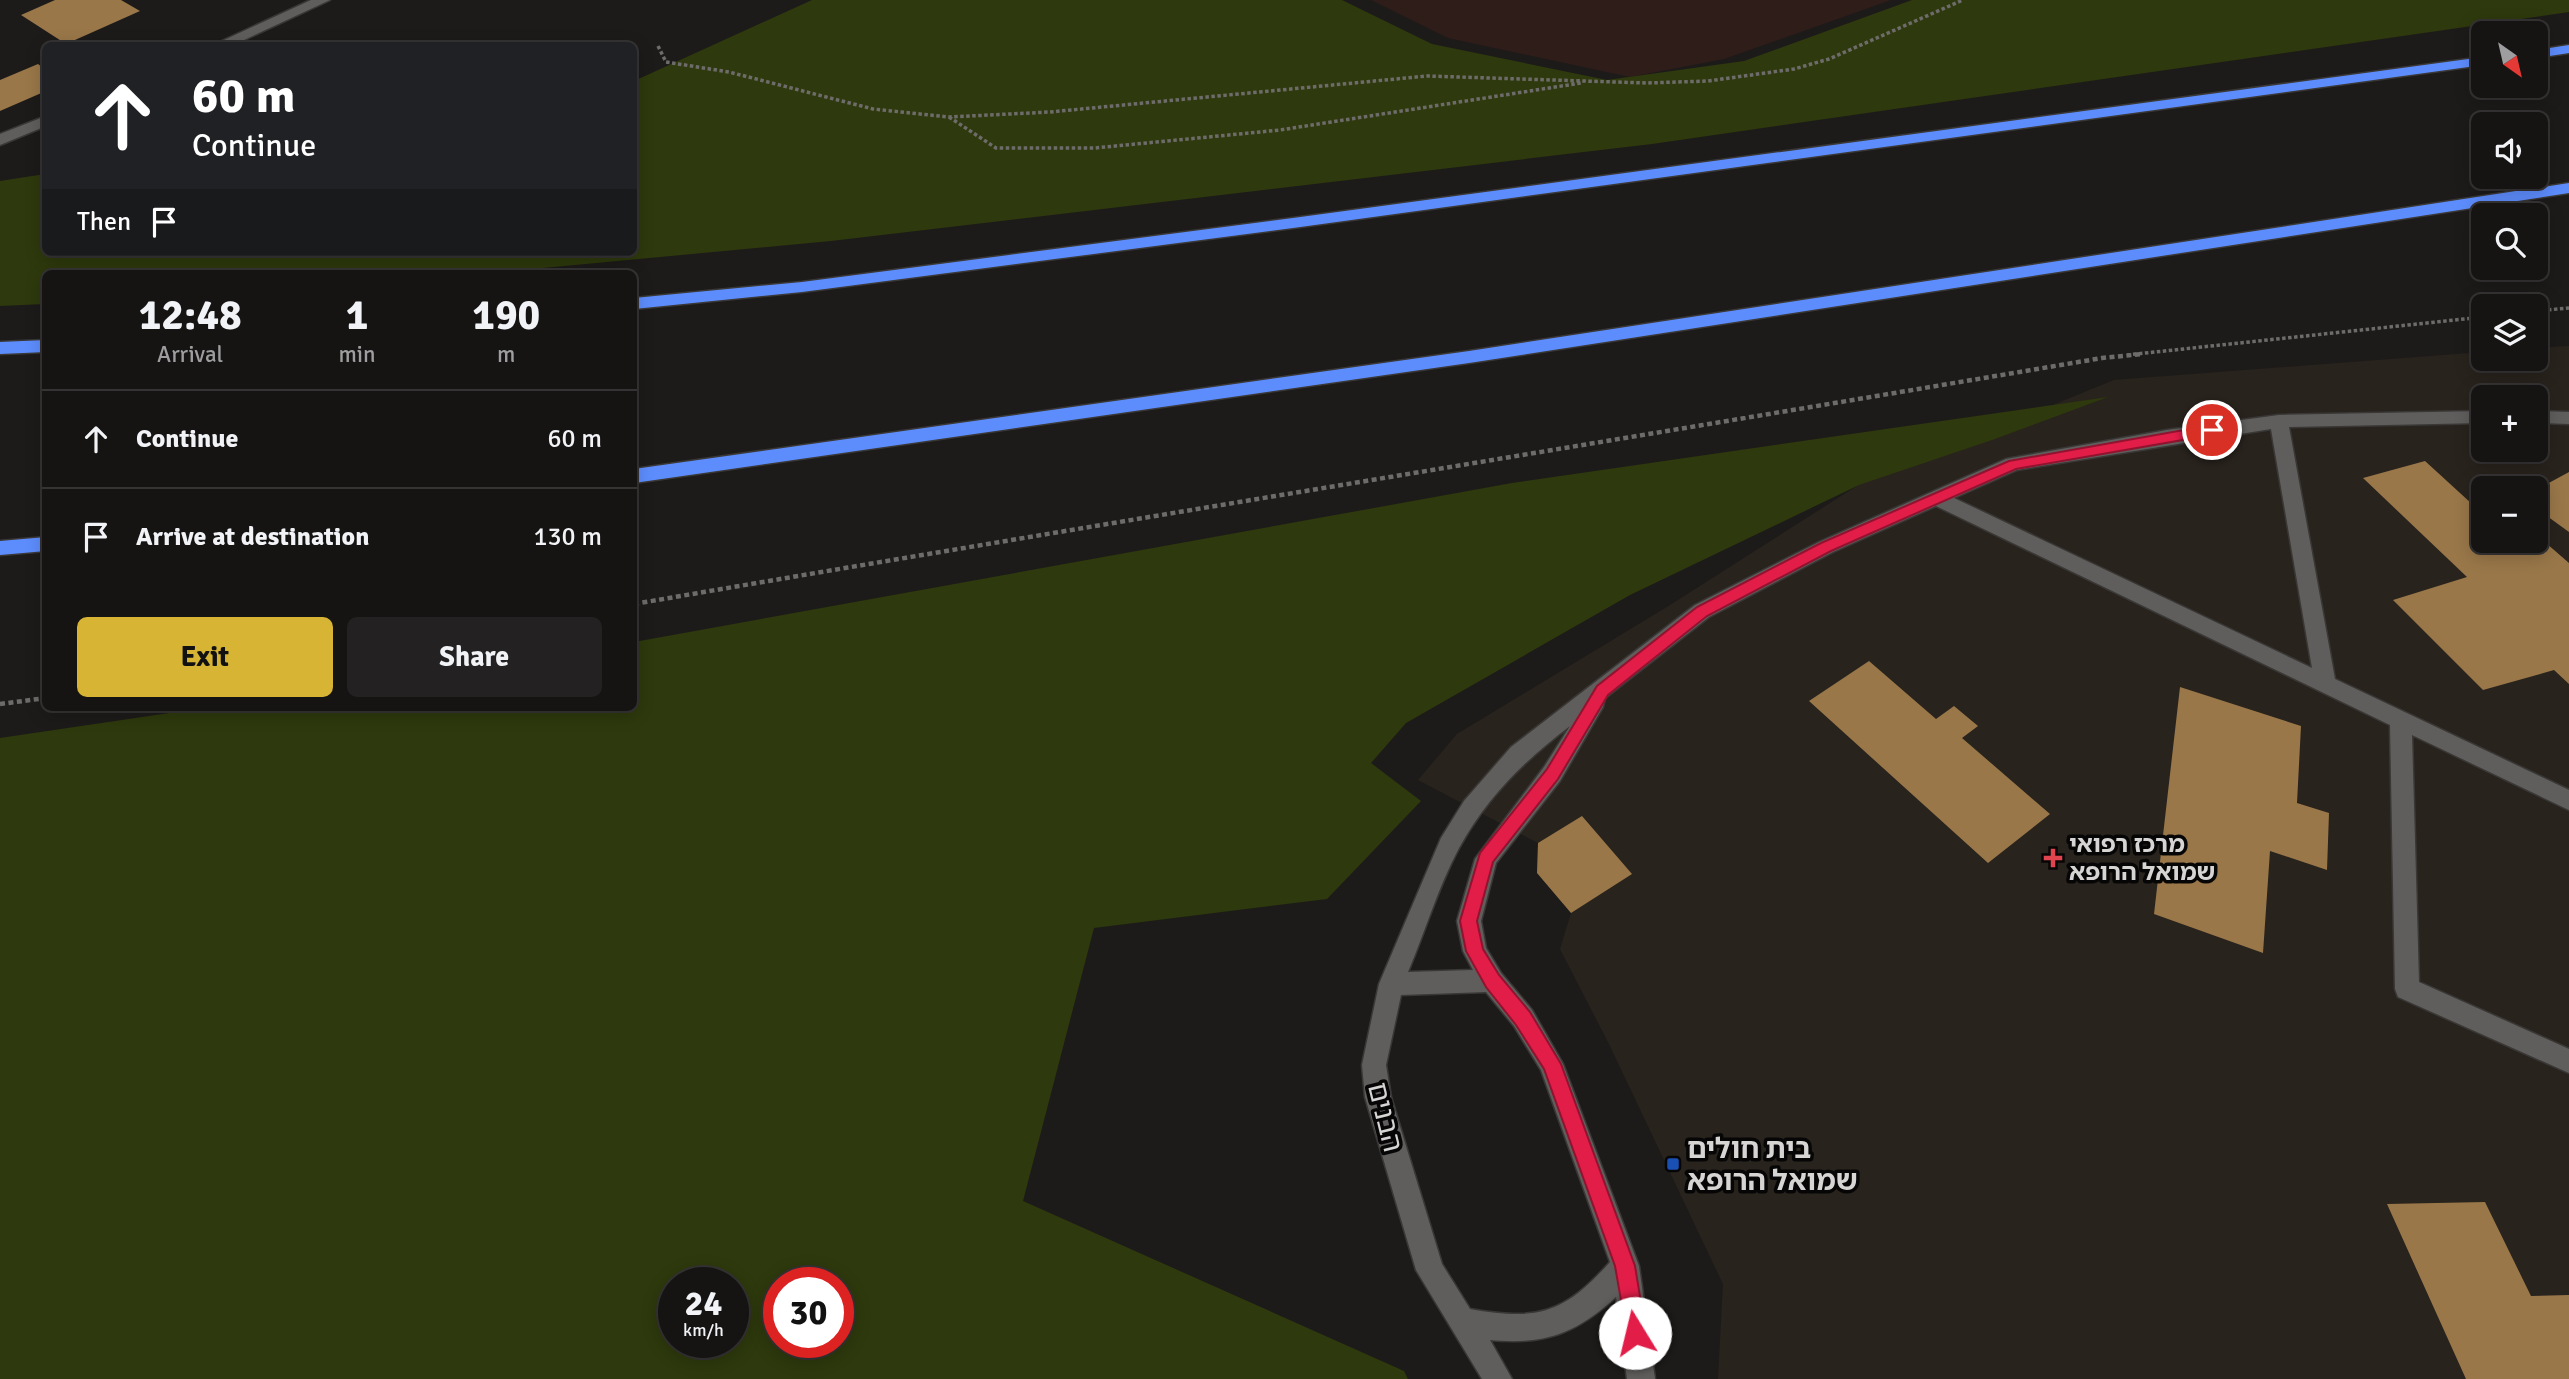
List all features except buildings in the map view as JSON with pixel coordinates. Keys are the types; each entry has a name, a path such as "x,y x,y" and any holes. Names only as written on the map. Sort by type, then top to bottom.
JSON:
{"highway":[{"path":"2548,52 2569,49"},
{"path":"637,304 802,287 1293,223 2471,63"},
{"path":"637,476 1469,357 2569,188"},
{"path":"0,348 42,346"},
{"path":"0,548 42,544"}],"street":[{"path":"227,42 323,0"},
{"path":"0,140 42,122"},
{"name":"הבנים","path":"1498,1379 1430,1270 1378,1097 1374,1065 1391,984 1449,845 1472,808 1519,753 1702,611 1826,547 2014,464 2167,437 2279,421 2471,417"},
{"path":"2548,417 2569,418"},
{"path":"2279,421 2325,682"},
{"path":"1936,498 2569,800"},
{"path":"1602,690 1552,774 1486,859 1469,921 1475,951 1492,981 1523,1018 1552,1064 1625,1266 1641,1379"},
{"path":"2401,718 2407,989 2569,1061"},
{"path":"1391,984 1492,981"},
{"path":"1462,1321 1502,1330 1537,1329 1577,1314 1605,1290 1625,1266"}],"path":[{"path":"658,46 666,62 729,72 873,109 949,117 1050,112 1427,76 1708,81 1794,69 1829,59 1963,0"},
{"path":"949,117 996,148 1095,148 1280,130 1592,81"},
{"path":"2548,310 2569,308"},
{"path":"637,603 1140,517 1474,464 2102,358 2471,318"},
{"path":"0,704 42,699"}],"shaded area":[{"path":"1371,0 1891,0 1724,59 1630,77 1448,38"},
{"name":"מרכז רפואי שמואל הרופא","path":"2569,346 2569,1379 1718,1379 1723,1284 1609,1044 1560,949 1571,913 1537,873 1538,843 1418,780 1457,734 1667,607 1860,484 2114,380 2471,353 2471,371 2548,371 2548,347"}],"green space":[{"path":"812,0 1342,0 1432,44 1607,80 1744,61 1912,0 2569,0 2569,12 2506,21 2471,21 2471,26 1652,144 831,241 521,270 42,270 42,304 0,306 0,181 42,174 42,256 637,256 637,80"},
{"path":"2108,397 1859,485 1630,595 1406,723 1371,763 1421,801 1327,899 1094,928 1023,1201 1404,1371 1408,1379 0,1379 0,738 183,711 637,711 637,641 1512,483"}],"place":[{"name":"מרכז רפואי שמואל הרופא","path":"2053,858"},
{"name":"בית חולים שמואל הרופא","path":"1673,1164"}],"route":[{"path":"1635,1333 1625,1266 1552,1064 1523,1018 1492,981 1475,951 1469,921 1486,859 1552,774 1602,690 1702,611 1826,547 2014,464 2212,430"}]}
